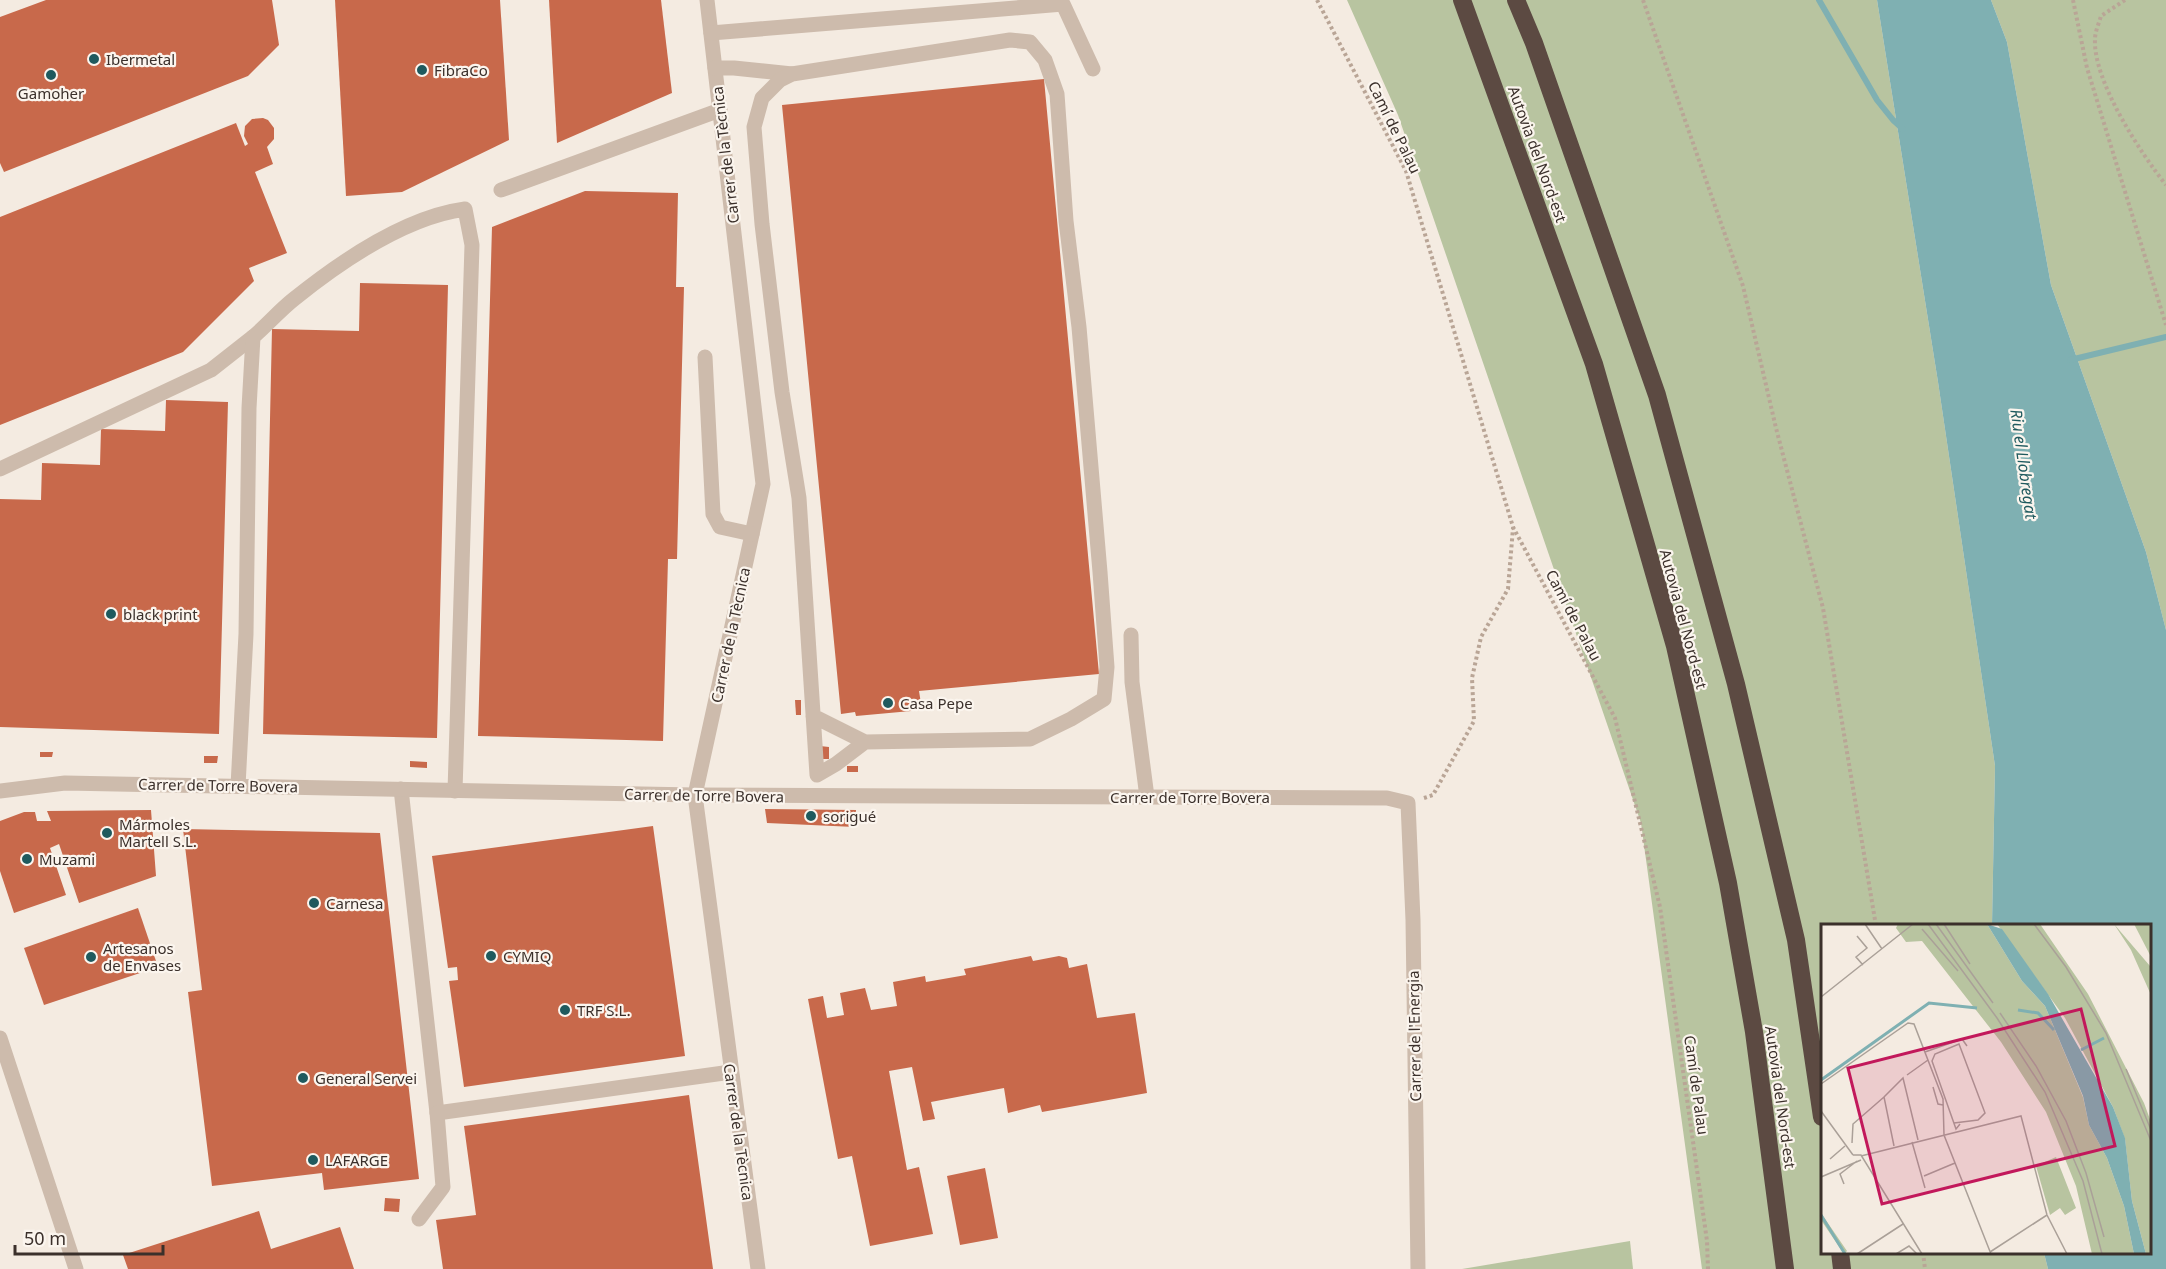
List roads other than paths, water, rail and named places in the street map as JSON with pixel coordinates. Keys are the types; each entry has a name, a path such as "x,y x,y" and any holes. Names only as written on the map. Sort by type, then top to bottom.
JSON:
{"highway":[{"name":"Autovia del Nord-est","path":"1462,0 1594,364 1675,646 1728,883 1754,1032 1785,1269"},
{"path":"1516,0 1534,43 1657,395 1736,684 1796,940 1821,1110"},
{"path":"1840,1254 1842,1269"}],"street":[{"name":"Carrer de la Tècnica","path":"707,0 763,484 695,795 758,1269"},
{"path":"711,33 1064,4 1093,69"},
{"path":"715,68 792,74 1010,40 1030,42 1045,60 1057,94 1066,221 1079,327 1100,572 1107,667 1104,699 1030,740 865,741 813,716"},
{"path":"792,74 780,80 762,98 754,127 762,224 782,392 799,498 817,796"},
{"path":"501,190 720,110"},
{"path":"0,469 210,370 253,337 293,300 374,242 444,212 465,209 472,245 455,790"},
{"path":"238,786 246,634 249,408 253,337"},
{"path":"705,357 713,514 720,527 752,534"},
{"path":"1131,634 1132,682 1147,797"},
{"path":"817,775 836,764 865,741"},
{"name":"Carrer de Torre Bovera","path":"0,791 65,783 695,795 1387,798 1408,803"},
{"path":"401,789 443,1187 419,1219"},
{"name":"Carrer de l'Energia","path":"1408,803 1413,920 1418,1269"},
{"path":"0,1038 76,1269"},
{"path":"437,1113 731,1072"}],"water":[{"name":"Riu el Llobregat","path":"1877,0 1991,0 2007,42 2051,285 2146,552 2166,630 2166,1269 2048,1269 2044,1254 2151,1254 2151,924 1992,924 1995,766 1938,382"}],"waterway":[{"path":"1819,0 1877,100 1903,129"},
{"path":"2070,360 2166,337"}],"place":[{"name":"Ibermetal","path":"94,59"},
{"name":"FibraCo","path":"422,70"},
{"name":"Gamoher","path":"51,75"},
{"name":"black print","path":"111,614"},
{"name":"Casa Pepe","path":"888,703"},
{"name":"sorigué","path":"811,816"},
{"name":"Mármoles Martell S.L.","path":"107,833"},
{"name":"Muzami","path":"27,859"},
{"name":"Carnesa","path":"314,903"},
{"name":"CYMIQ","path":"491,956"},
{"name":"Artesanos de Envases","path":"91,957"},
{"name":"TRF S.L.","path":"565,1010"},
{"name":"General Servei","path":"303,1078"},
{"name":"LAFARGE","path":"313,1160"}]}
